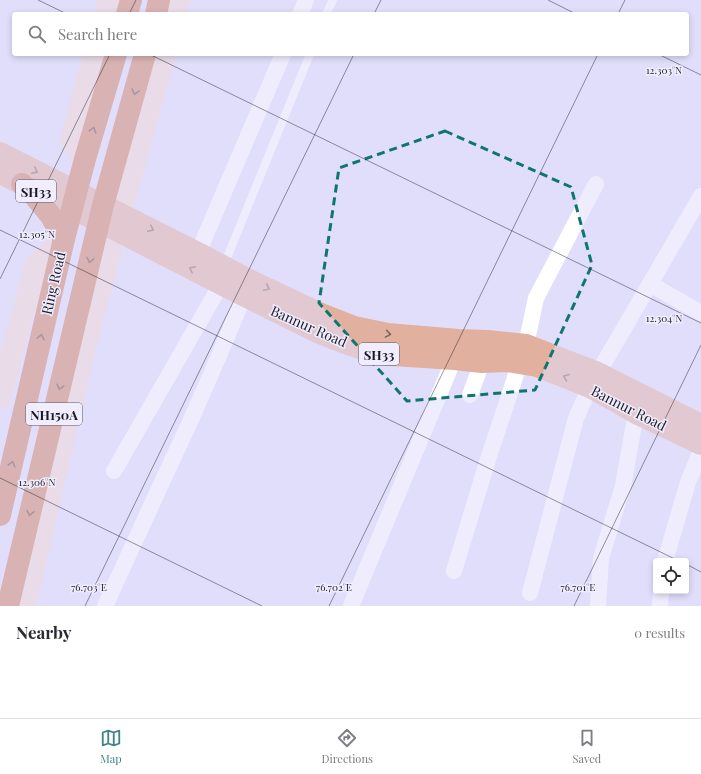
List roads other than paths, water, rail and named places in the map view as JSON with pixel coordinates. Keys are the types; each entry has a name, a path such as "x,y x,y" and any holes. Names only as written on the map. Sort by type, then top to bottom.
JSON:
{"highway":[{"path":"128,12 131,0"},
{"path":"156,12 159,0"},
{"name":"Ring Road","path":"0,515 64,239 85,159 115,56"},
{"name":"NH150A","path":"8,606 109,218 145,56"},
{"path":"22,184 32,193 51,216 64,239"}],"main road":[{"name":"Bannur Road","path":"0,169 22,184 74,200 222,275 244,296 317,332 344,343 378,354 482,362 507,361 522,354 537,366 594,380 636,412 701,444"},
{"path":"0,169 74,200"},
{"path":"109,218 198,253 222,275 252,282 314,311 354,327 388,334 488,341 522,354"},
{"path":"594,380 701,425"}],"street":[{"path":"106,12 109,0"},
{"path":"176,12 179,0"},
{"path":"301,12 306,0"},
{"path":"85,159 71,140 93,56"},
{"path":"25,606 86,343 109,218 164,56"},
{"path":"198,253 282,56"},
{"path":"454,571 489,456 513,384 536,298 596,184"},
{"path":"530,593 576,418 594,380 700,200"},
{"path":"0,398 36,264 64,239"},
{"path":"114,471 222,275"},
{"path":"650,284 701,313"},
{"path":"105,606 134,540 179,447 244,296"},
{"path":"351,606 454,359"},
{"path":"470,395 482,362"},
{"path":"598,606 601,558 623,486 636,412"},
{"path":"666,558 688,482 701,451"},
{"path":"660,606 661,594"}],"lane":[{"path":"327,12 333,0"},
{"path":"222,275 309,56"}]}
